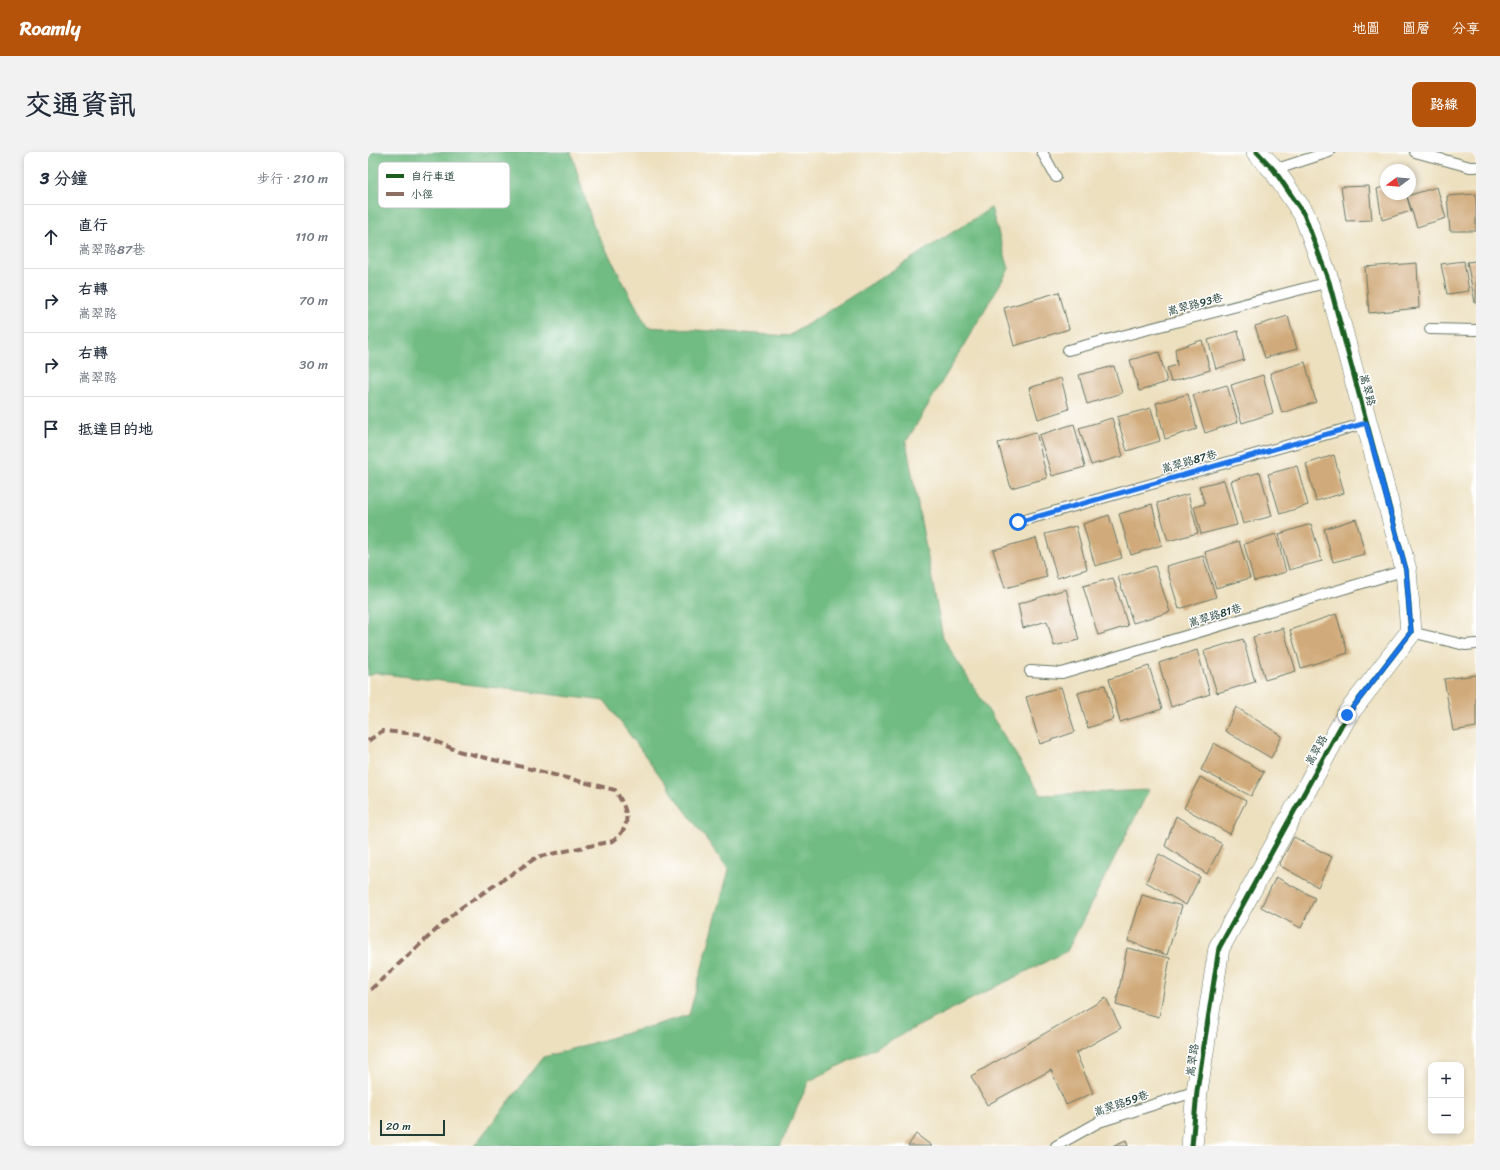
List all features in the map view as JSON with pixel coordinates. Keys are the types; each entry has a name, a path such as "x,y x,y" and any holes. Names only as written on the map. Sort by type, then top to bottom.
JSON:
{"street":[{"name":"嵩翠路","path":"1192,1146 1197,1091 1219,948 1347,715 1411,632 1406,570 1329,282 1304,214 1274,170 1257,152"}],"lane":[{"path":"1042,152 1056,177"},
{"path":"1274,170 1330,152"},
{"path":"1416,152 1470,167 1476,167"},
{"name":"嵩翠路93巷","path":"1068,350 1329,282"},
{"path":"1430,329 1476,330"},
{"name":"嵩翠路87巷","path":"1018,522 1366,423"},
{"name":"嵩翠路81巷","path":"1030,671 1062,673 1406,570"},
{"path":"1411,632 1465,645 1476,644"},
{"name":"嵩翠路59巷","path":"1056,1146 1099,1122 1197,1091"}],"green space":[{"path":"368,152 571,152 593,225 647,327 789,336 991,208 1009,269 906,442 943,638 1041,795 1149,790 1067,951 809,1081 780,1146 474,1146 544,1057 689,1015 729,870 605,701 376,673 368,676"}],"building":[{"path":"1369,186 1372,220 1346,221 1341,187"},
{"path":"1437,187 1446,218 1417,227 1408,200 1416,200 1416,193"},
{"path":"1380,188 1380,200 1408,200 1411,211 1382,220 1377,189"},
{"path":"1476,194 1476,231 1450,231 1447,196"},
{"path":"1464,261 1469,291 1447,294 1441,264"},
{"path":"1476,261 1476,303 1475,303 1467,262"},
{"path":"1417,263 1419,308 1369,313 1365,267"},
{"path":"1059,292 1069,329 1014,346 1004,308"},
{"path":"1288,316 1297,349 1265,358 1255,326"},
{"path":"1238,331 1244,360 1216,369 1208,340"},
{"path":"1202,340 1210,370 1171,382 1167,368 1177,365 1175,349"},
{"path":"1159,352 1167,382 1139,391 1130,360"},
{"path":"1305,362 1316,402 1282,413 1270,373"},
{"path":"1114,366 1122,393 1087,404 1079,375"},
{"path":"1263,375 1273,413 1242,423 1231,385"},
{"path":"1061,378 1069,409 1038,419 1029,388"},
{"path":"1227,385 1238,422 1205,433 1193,395"},
{"path":"1188,394 1197,429 1165,439 1156,403"},
{"path":"1151,408 1160,441 1127,451 1117,417"},
{"path":"1112,418 1123,456 1091,465 1079,428"},
{"path":"1074,424 1085,467 1052,476 1039,435"},
{"path":"1036,432 1047,478 1011,488 998,443"},
{"path":"1334,455 1344,493 1316,501 1306,464"},
{"path":"1297,466 1308,505 1280,514 1268,474"},
{"path":"1260,472 1272,516 1243,524 1231,481"},
{"path":"1224,480 1237,525 1201,534 1194,507 1205,504 1199,486"},
{"path":"1188,494 1198,533 1168,541 1157,503"},
{"path":"1152,504 1162,545 1131,555 1119,514"},
{"path":"1109,515 1122,558 1095,566 1083,524"},
{"path":"1356,519 1365,554 1333,562 1324,529"},
{"path":"1311,524 1322,561 1289,570 1279,534"},
{"path":"1076,526 1087,569 1057,578 1045,534"},
{"path":"1276,534 1286,572 1254,581 1244,544"},
{"path":"1036,538 1047,577 1005,588 993,550"},
{"path":"1239,541 1250,578 1216,588 1205,552"},
{"path":"1203,556 1216,597 1179,609 1166,566"},
{"path":"1155,566 1170,612 1133,623 1118,577"},
{"path":"1113,578 1128,626 1098,635 1083,586"},
{"path":"1066,589 1079,640 1054,646 1047,621 1023,628 1018,604"},
{"path":"1336,614 1348,653 1301,668 1290,630"},
{"path":"1283,628 1296,671 1265,680 1253,637"},
{"path":"1243,639 1255,682 1217,693 1204,651"},
{"path":"1197,650 1210,694 1171,707 1159,663"},
{"path":"1149,666 1162,709 1120,722 1109,679"},
{"path":"1476,675 1476,727 1453,731 1444,679"},
{"path":"1105,685 1114,719 1088,728 1078,693"},
{"path":"1061,687 1075,732 1040,744 1026,697"},
{"path":"1236,707 1282,736 1271,758 1225,731"},
{"path":"1214,743 1264,772 1251,796 1201,770"},
{"path":"1200,777 1246,801 1230,834 1184,808"},
{"path":"1176,816 1222,844 1207,874 1165,846"},
{"path":"1294,837 1332,857 1318,887 1279,865"},
{"path":"1159,854 1200,877 1186,905 1146,882"},
{"path":"1276,877 1315,898 1301,928 1261,907"},
{"path":"1142,895 1182,906 1167,955 1128,941"},
{"path":"1127,948 1170,958 1159,1017 1116,1005"},
{"path":"1106,998 1121,1028 1076,1053 1093,1093 1066,1105 1051,1070 987,1105 971,1076"},
{"path":"916,1134 932,1146 908,1146"},
{"path":"1126,1140 1128,1146 1112,1146"}],"marked path":[{"path":"368,741 382,731 419,734 458,751 615,790 623,804 626,817 624,829 613,841 537,857 459,909 368,992"}],"cycle path":[{"path":"1192,1146 1197,1091 1219,948 1347,715 1411,632 1406,570 1329,282 1304,214 1274,170 1257,152"}],"route":[{"path":"1018,522 1366,423 1406,570 1411,632 1347,715"}]}
